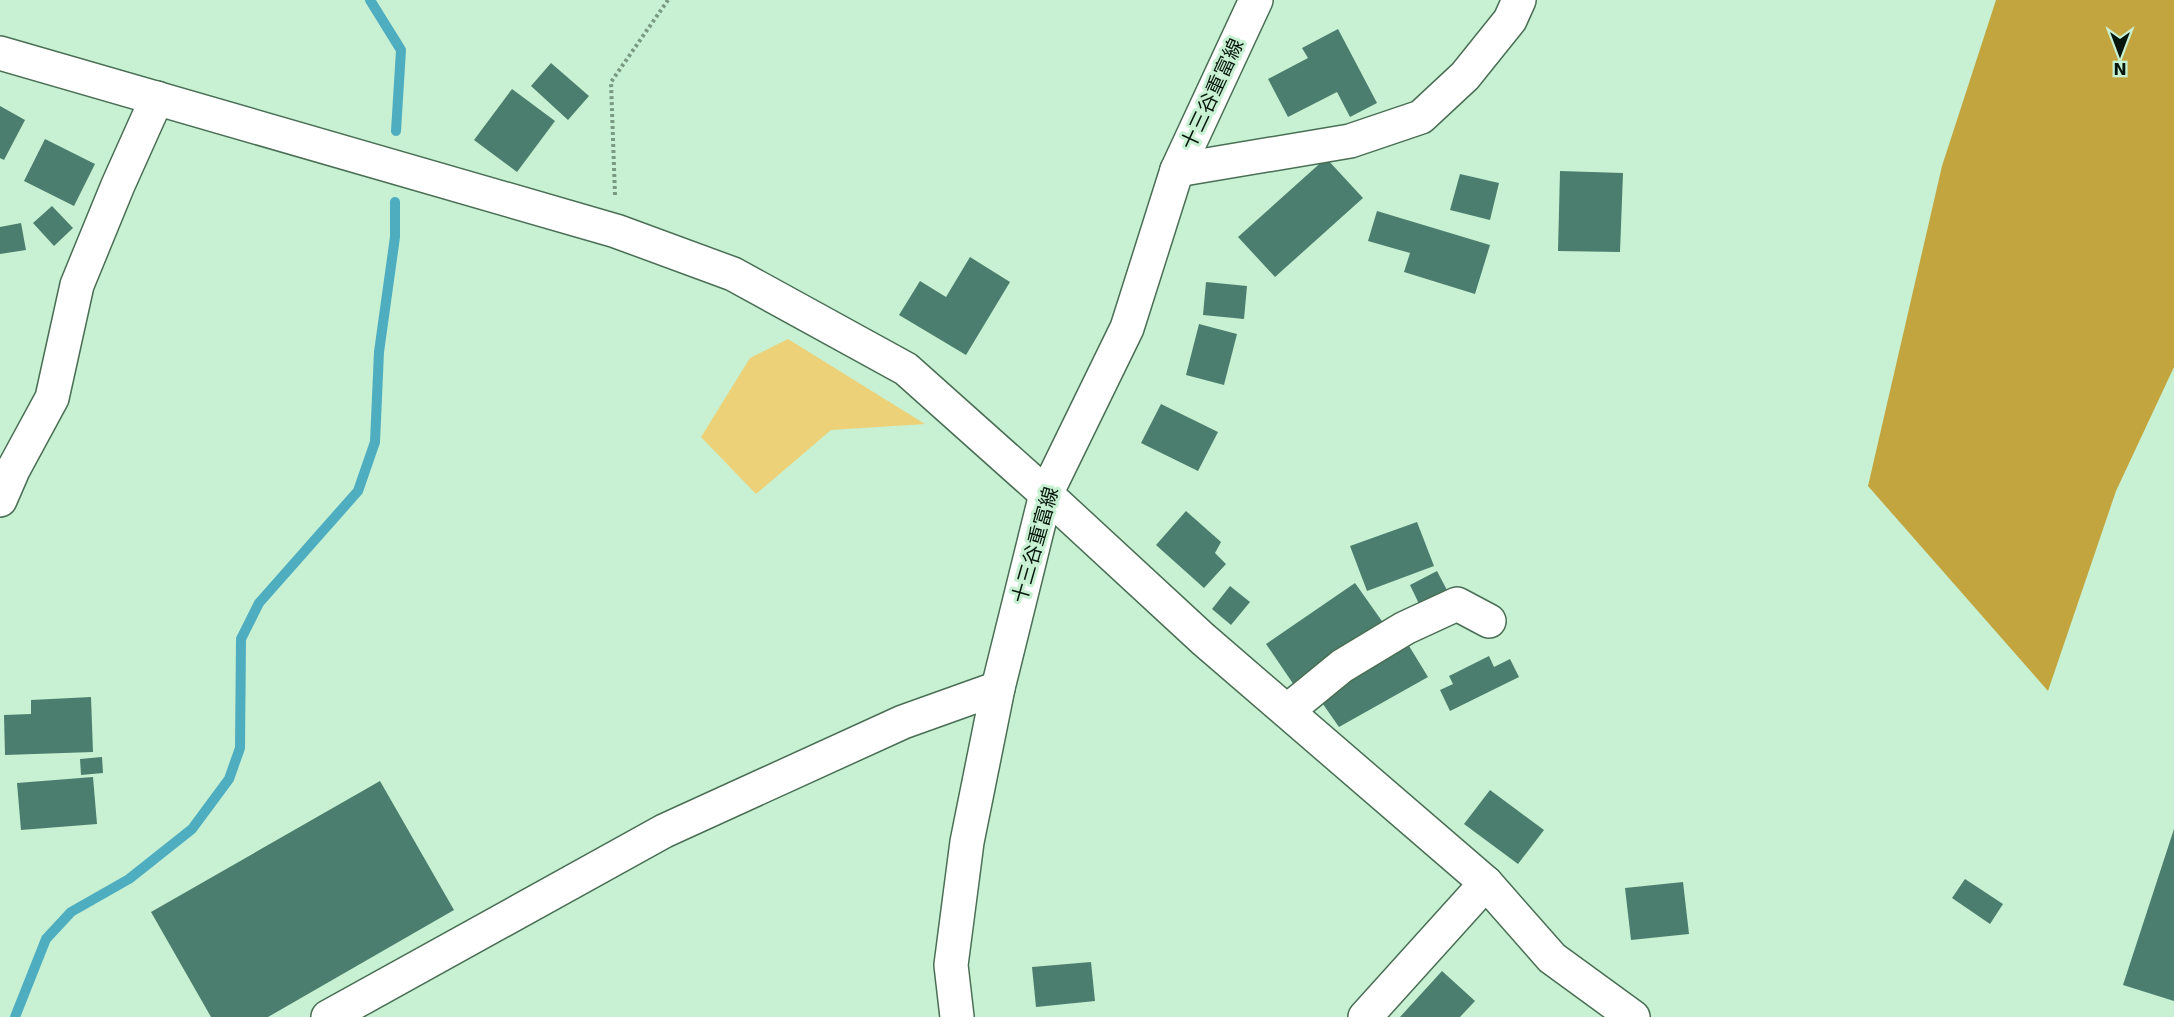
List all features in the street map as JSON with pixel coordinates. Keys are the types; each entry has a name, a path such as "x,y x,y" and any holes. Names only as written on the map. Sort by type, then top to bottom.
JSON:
{"street":[{"name":"十三谷重富線","path":"957,1017 951,965 967,842 998,688 1046,494 1127,328 1177,170 1256,0"},
{"path":"1177,170 1350,141 1421,117 1465,76 1510,20 1519,0"},
{"path":"0,53 616,231 733,274 906,369 1203,639 1486,883 1552,958 1633,1017"},
{"path":"0,500 13,470 52,398 77,285 157,98"},
{"path":"1287,711 1342,666 1405,628 1457,604 1489,621"},
{"path":"328,1017 664,831 903,722 998,688"},
{"path":"1365,1017 1486,883"}],"path":[{"path":"616,231 611,82 668,0"}],"shaded area":[{"path":"1996,0 2174,0 2174,367 2116,491 2048,691 1868,486 1942,166"},
{"path":"788,339 925,424 831,430 756,494 701,437 750,358"}],"building":[{"path":"1338,29 1377,103 1350,117 1337,92 1288,117 1268,79 1308,58 1302,48"},
{"path":"551,63 589,96 568,120 531,86"},
{"path":"512,89 555,121 517,172 474,140"},
{"path":"0,106 25,120 4,160 0,158"},
{"path":"45,139 95,164 74,206 24,181"},
{"path":"1326,158 1363,198 1275,277 1238,237"},
{"path":"1560,171 1623,173 1620,252 1558,251"},
{"path":"1460,174 1499,183 1490,220 1450,210"},
{"path":"52,206 73,228 54,246 33,223"},
{"path":"1377,211 1490,245 1475,294 1404,272 1410,253 1368,241"},
{"path":"21,223 26,250 0,254 0,227"},
{"path":"970,257 1010,282 966,355 899,315 920,281 946,297"},
{"path":"1206,282 1247,286 1244,319 1203,315"},
{"path":"1199,324 1237,334 1224,385 1186,375"},
{"path":"1161,404 1218,432 1198,471 1141,443"},
{"path":"1186,511 1221,542 1215,553 1226,564 1204,588 1156,545"},
{"path":"1417,522 1434,566 1367,591 1350,546"},
{"path":"1437,571 1449,594 1421,608 1410,585"},
{"path":"1355,583 1384,624 1294,685 1266,644"},
{"path":"1230,586 1250,602 1231,625 1212,609"},
{"path":"1406,641 1428,677 1339,727 1318,697"},
{"path":"1489,656 1494,667 1510,659 1519,677 1450,711 1440,690 1453,684 1449,676"},
{"path":"91,697 93,752 5,755 4,715 31,714 31,700"},
{"path":"102,757 103,773 81,775 80,759"},
{"path":"93,777 97,824 21,830 17,783"},
{"path":"380,781 454,910 268,1017 211,1017 151,912"},
{"path":"1490,790 1544,830 1518,864 1464,824"},
{"path":"2174,829 2174,1001 2123,985"},
{"path":"1965,879 2003,904 1990,924 1952,898"},
{"path":"1683,882 1689,934 1631,940 1625,888"},
{"path":"1091,962 1095,1001 1036,1007 1032,967"},
{"path":"1442,971 1475,1001 1460,1017 1400,1017"}],"waterway":[{"path":"370,0 401,50 396,131"},
{"path":"15,1017 46,939 71,912 129,879 192,829 229,779 240,748 241,639 259,603 358,491 375,442 379,352 395,237 395,202"}]}
